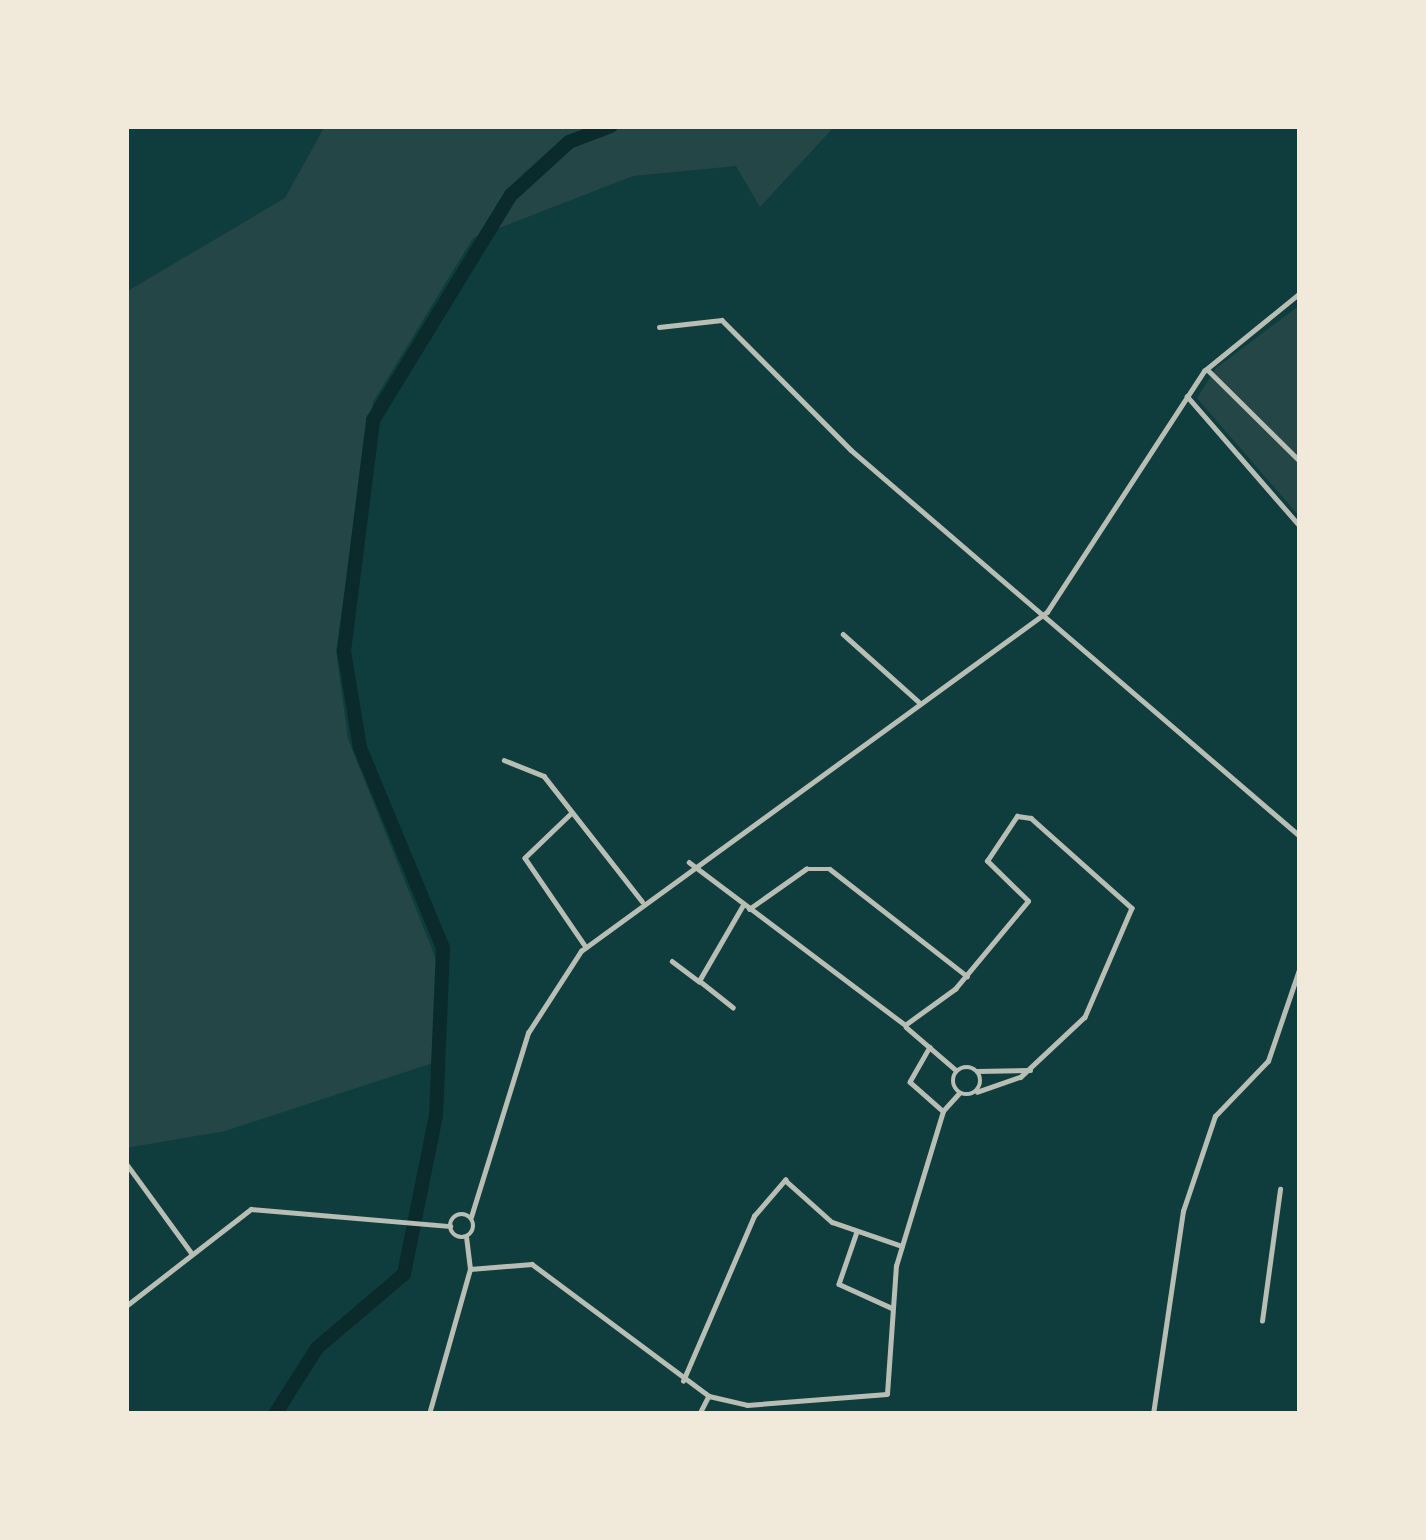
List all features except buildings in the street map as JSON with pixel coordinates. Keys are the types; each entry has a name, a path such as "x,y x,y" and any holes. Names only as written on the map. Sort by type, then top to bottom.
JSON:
{"street":[{"path":"429,1414 470,1269 466,1238 470,1217 528,1033 586,947 689,862 1047,612 1207,368 1300,293"},
{"path":"659,327 722,320 851,450 1047,612 1300,836"},
{"path":"1207,368 1300,460"},
{"path":"1187,396 1300,526"},
{"path":"843,634 918,701"},
{"path":"504,760 544,776 642,901"},
{"path":"573,812 525,858 586,947"},
{"path":"470,1269 532,1264 709,1396 747,1405 887,1394 892,1308 902,1246 943,1112 959,1093 978,1092 1030,1070 1090,1009 1132,908 1022,813 987,861 1028,901 997,945 967,976 904,1025"},
{"path":"689,862 956,1070 1030,1070"},
{"path":"699,981 746,907 806,869 830,869 967,976"},
{"path":"672,961 733,1008"},
{"path":"1153,1414 1189,1191 1215,1116 1268,1061 1300,967"},
{"path":"930,1047 910,1082 943,1112"},
{"path":"956,1070 959,1093"},
{"path":"977,1071 978,1092"},
{"path":"126,1163 191,1252"},
{"path":"683,1381 754,1216 784,1180 856,1232 902,1246"},
{"path":"1262,1321 1280,1189"},
{"path":"126,1306 251,1209 449,1226 470,1217"},
{"path":"449,1226 466,1238"},
{"path":"856,1232 839,1284 892,1308"},
{"path":"700,1414 709,1396"}],"shaded area":[{"path":"325,126 835,126 760,207 736,166 633,176 473,238 373,402 336,651 348,739 442,974 436,1062 225,1131 126,1148 126,292 285,198"},
{"path":"1300,305 1300,517 1197,398 1216,368"}],"waterway":[{"path":"275,1414 317,1348 404,1274 436,1115 443,948 360,748 344,651 373,420 511,195 569,142 611,126"}]}
